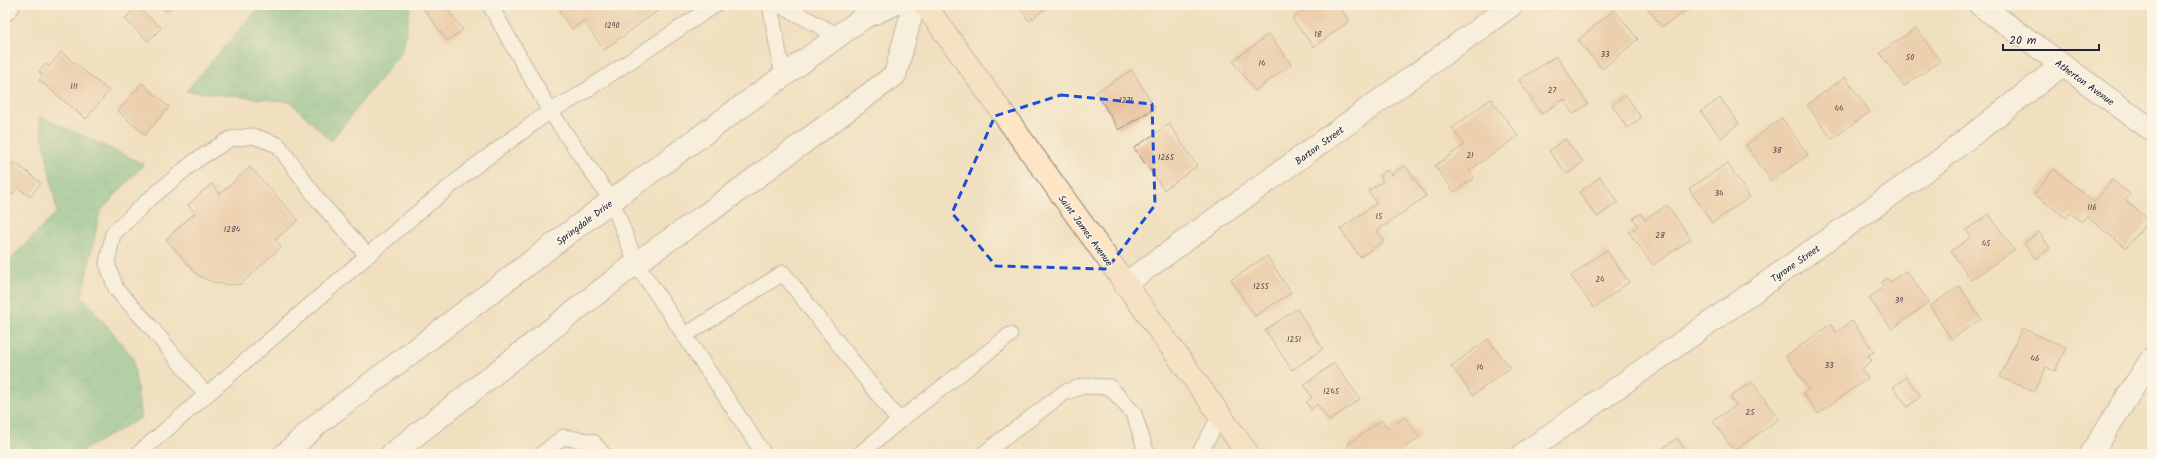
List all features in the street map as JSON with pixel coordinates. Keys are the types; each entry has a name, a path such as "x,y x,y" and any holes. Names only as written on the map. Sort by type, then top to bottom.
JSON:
{"main road":[{"name":"Saint James Avenue","path":"925,5 1248,454"}],"street":[{"path":"5,10 9,5"},
{"name":"Springdale Drive","path":"285,454 320,422 612,201 863,18 893,5"},
{"path":"392,454 636,264 708,213 895,75 914,5"},
{"name":"Barton Street","path":"1125,284 1512,5"},
{"name":"Atherton Avenue","path":"1980,5 2152,130"},
{"name":"Tyrone Street","path":"1523,454 1935,164 2062,65"},
{"path":"2091,454 2152,358"}],"lane":[{"path":"490,5 550,111 612,201 636,264 764,454"},
{"path":"138,454 367,256 474,167 550,111 574,99 715,5"},
{"path":"770,5 783,76"},
{"path":"780,5 839,36"},
{"path":"206,394 150,326 116,289 107,263 113,234 146,202 195,161 230,139 253,136 278,145 318,200 367,256"},
{"path":"684,336 783,273 900,421"},
{"path":"860,454 1010,335"},
{"path":"983,454 1065,392 1084,386 1110,387 1134,414 1147,454"},
{"path":"1199,454 1220,416"},
{"path":"542,454 563,437 594,442 603,454"}],"highlighted area":[{"path":"1061,95 1152,104 1155,205 1107,269 996,266 952,213 995,116"}],"green space":[{"path":"261,5 411,5 403,50 331,141 290,102 186,91"},
{"path":"39,116 144,164 100,212 82,296 133,357 141,418 76,454 5,454 5,265 57,212"}],"building":[{"path":"159,5 173,5 167,12"},
{"path":"421,5 445,5 463,30 447,41"},
{"path":"568,5 665,5 604,50 584,21 572,29 559,12"},
{"path":"1018,5 1050,5 1029,21"},
{"path":"1310,5 1337,5 1349,21 1314,47 1292,19"},
{"path":"1645,5 1693,5 1662,27"},
{"path":"137,6 161,28 148,41 125,19"},
{"path":"1614,10 1638,39 1602,69 1578,40"},
{"path":"1916,28 1940,61 1904,86 1880,53"},
{"path":"1269,34 1291,64 1255,91 1233,61"},
{"path":"61,52 109,91 86,119 39,80 43,75 39,72 46,64 49,67"},
{"path":"1556,56 1588,104 1573,114 1564,99 1541,114 1519,80"},
{"path":"1132,70 1155,108 1119,130 1096,92"},
{"path":"1845,77 1870,112 1832,139 1807,105"},
{"path":"142,83 169,107 145,135 118,111"},
{"path":"1626,95 1641,118 1627,128 1612,105"},
{"path":"1720,98 1739,123 1721,138 1701,112"},
{"path":"1491,99 1518,136 1469,171 1474,178 1454,192 1435,166 1464,145 1452,128"},
{"path":"1782,118 1808,155 1771,181 1746,145"},
{"path":"1169,124 1197,166 1164,190 1134,148"},
{"path":"1565,139 1583,162 1567,174 1549,151"},
{"path":"14,162 41,183 30,197 18,187 5,204 5,174"},
{"path":"1727,163 1750,197 1712,223 1689,189"},
{"path":"1405,165 1426,196 1377,231 1384,241 1360,257 1340,229 1377,203 1368,191 1383,181 1380,176 1387,170 1391,175"},
{"path":"250,167 298,220 275,240 281,247 241,284 228,285 212,282 197,275 166,239 195,213 188,205 211,184 220,194"},
{"path":"2054,169 2094,202 2112,180 2130,194 2125,200 2149,220 2126,248 2086,216 2082,222 2070,213 2066,218 2034,194"},
{"path":"1600,177 1618,202 1597,217 1579,192"},
{"path":"1667,205 1691,239 1653,265 1629,232 1638,226 1633,218 1641,214 1645,220"},
{"path":"1989,214 2014,250 1971,280 1951,251 1971,237 1966,230"},
{"path":"2039,232 2050,248 2035,259 2024,243"},
{"path":"1606,250 1629,282 1594,308 1571,276"},
{"path":"1267,256 1291,293 1255,316 1231,280"},
{"path":"1906,271 1929,302 1892,329 1869,298 1884,286 1881,283 1887,278 1890,282"},
{"path":"1960,286 1981,319 1951,339 1930,306"},
{"path":"1297,309 1323,349 1292,370 1265,330"},
{"path":"1852,321 1874,352 1868,355 1872,361 1861,369 1868,378 1818,414 1803,393 1809,389 1786,356 1831,324 1836,332"},
{"path":"2022,328 2066,348 2055,371 2046,367 2034,392 2000,377"},
{"path":"1488,339 1510,368 1473,395 1451,366"},
{"path":"1334,363 1360,399 1329,421 1317,404 1311,409 1306,402 1312,398 1304,385"},
{"path":"1906,377 1921,396 1908,407 1893,387"},
{"path":"1752,382 1779,419 1734,451 1713,421 1736,405 1730,397"},
{"path":"1405,417 1420,437 1396,454 1353,454 1347,445 1382,420 1388,429"},
{"path":"1677,438 1688,454 1654,454"}]}
